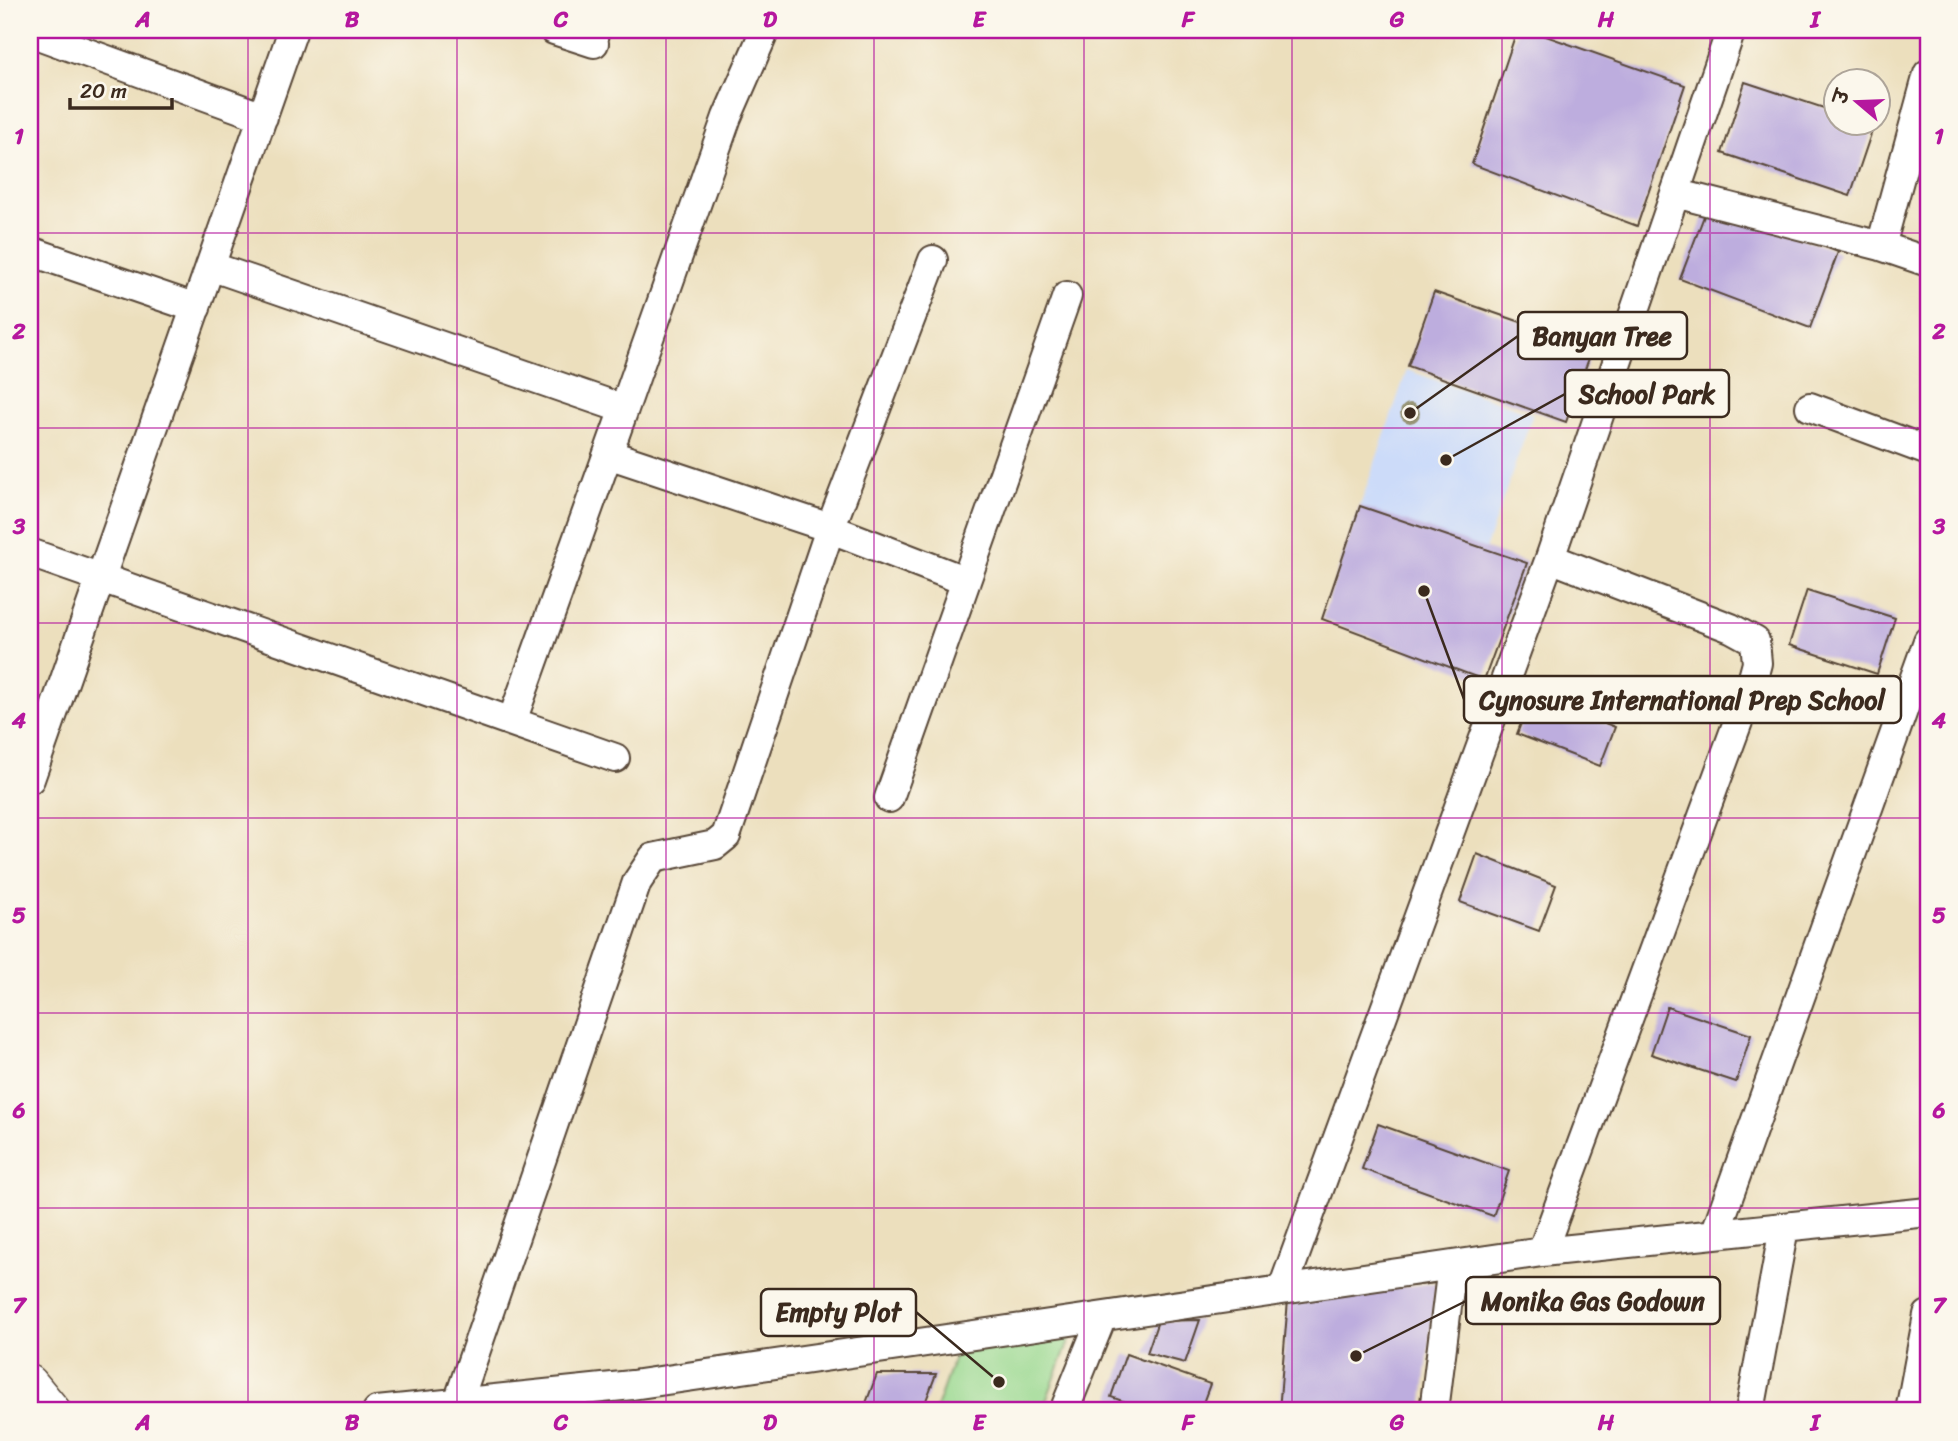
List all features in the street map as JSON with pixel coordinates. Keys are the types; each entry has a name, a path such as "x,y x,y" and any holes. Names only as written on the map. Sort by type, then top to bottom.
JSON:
{"street":[{"path":"30,779 293,30"},
{"path":"554,30 594,43"},
{"path":"512,721 727,117 765,30"},
{"path":"1283,1288 1550,558 1731,30"},
{"path":"30,32 263,117"},
{"path":"1881,246 1922,121 1928,74"},
{"path":"1675,193 1881,246 1928,262"},
{"path":"30,251 195,308"},
{"path":"458,1402 637,882 653,858 715,845 726,835 830,528 933,260"},
{"path":"211,267 624,409"},
{"path":"889,798 1067,296"},
{"path":"1810,407 1928,451"},
{"path":"608,454 830,528 966,581"},
{"path":"30,553 615,758"},
{"path":"1542,1252 1745,702 1757,663 1755,641 1731,628 1550,558"},
{"path":"1715,1234 1928,641"},
{"path":"377,1411 632,1385 1542,1252 1928,1212"},
{"path":"1751,1411 1784,1228"},
{"path":"1434,1411 1452,1266"},
{"path":"1910,1411 1928,1315"},
{"path":"1064,1411 1102,1317"},
{"path":"30,1383 53,1411"}],"shaded area":[{"path":"1407,370 1533,414 1485,550 1360,506"}],"green space":[{"path":"1071,1336 1042,1411 935,1411 956,1352"}],"building":[{"path":"1517,30 1529,30 1685,85 1637,226 1472,164"},
{"path":"1745,82 1822,107 1822,136 1870,136 1850,196 1722,153"},
{"path":"1709,203 1838,252 1810,328 1680,279"},
{"path":"1434,292 1593,347 1566,422 1408,366"},
{"path":"1360,506 1527,563 1484,680 1322,619"},
{"path":"1807,590 1895,618 1877,674 1789,645"},
{"path":"1532,694 1615,727 1600,766 1517,734"},
{"path":"1477,854 1556,885 1539,931 1460,902"},
{"path":"1667,1007 1751,1035 1736,1082 1651,1054"},
{"path":"1378,1124 1509,1171 1493,1216 1362,1169"},
{"path":"1436,1283 1422,1411 1279,1411 1288,1300"},
{"path":"1200,1320 1185,1363 1147,1353 1158,1321"},
{"path":"1126,1354 1210,1384 1200,1411 1151,1411 1111,1397"},
{"path":"877,1374 936,1374 922,1411 863,1411"}],"place":[{"name":"Banyan Tree","path":"1410,413"},
{"name":"School Park","path":"1446,460"},
{"name":"Cynosure International Prep School","path":"1424,591"},
{"name":"Monika Gas Godown","path":"1356,1356"},
{"name":"Empty Plot","path":"999,1382"}]}
